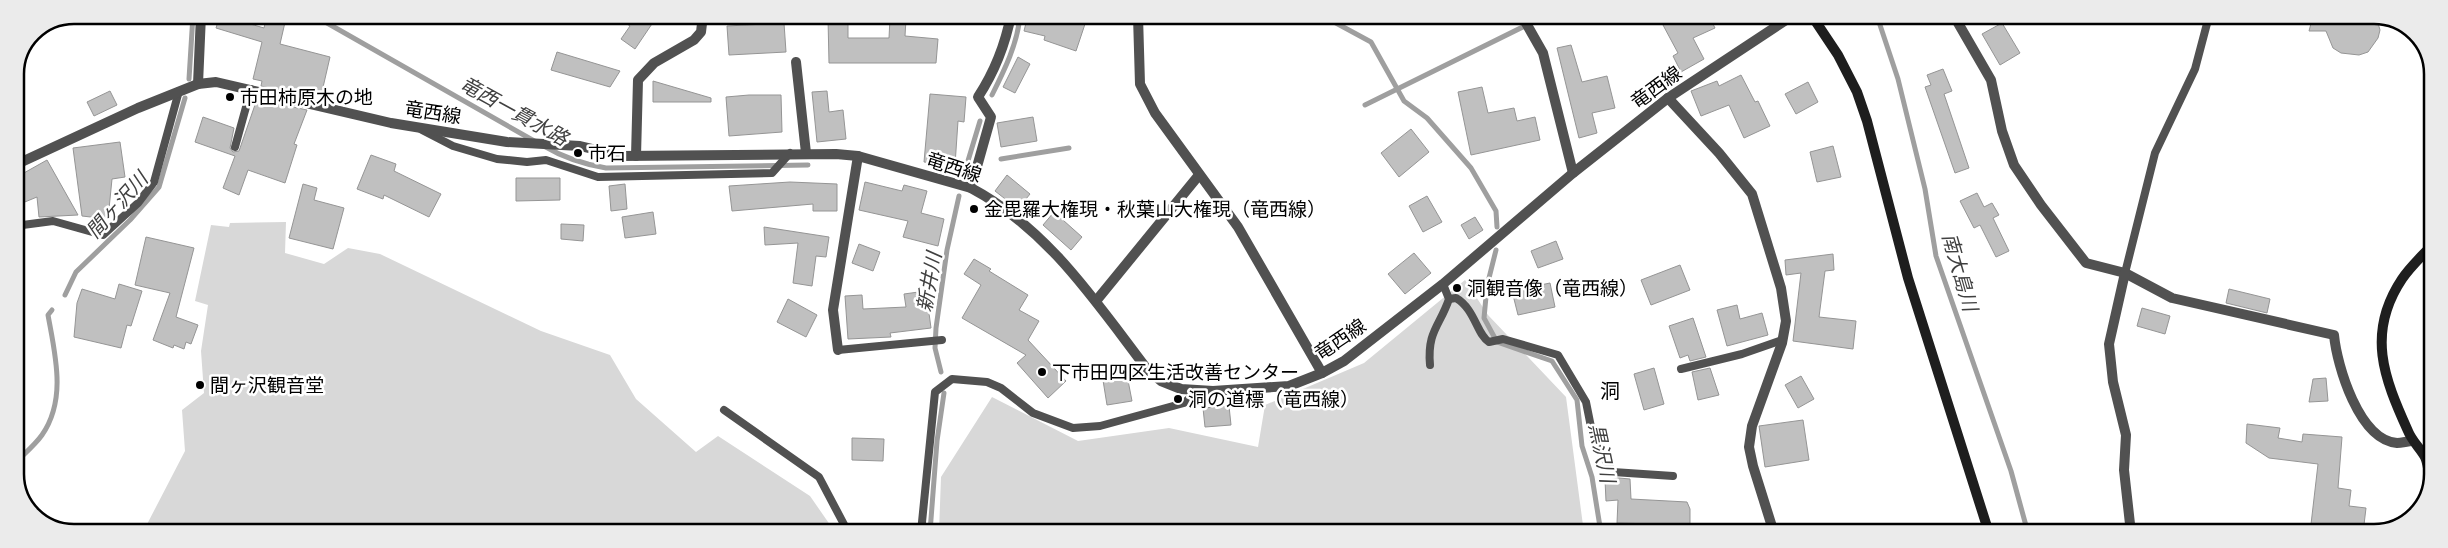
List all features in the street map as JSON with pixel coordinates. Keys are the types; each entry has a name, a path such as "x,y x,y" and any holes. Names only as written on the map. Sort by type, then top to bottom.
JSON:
{"street":[{"path":"198,84 201,24"},
{"path":"636,156 638,80 654,63 694,40 701,32 702,24"},
{"path":"971,188 991,117 978,97 992,76 1006,41 1009,24"},
{"path":"1138,24 1140,84 1155,113 1238,227 1322,373"},
{"path":"1527,24 1543,53 1573,173"},
{"name":"竜西線","path":"24,161 179,91 198,84 216,82 250,89 287,100 418,128 528,143 580,146 596,151 636,156 789,155 806,153 858,156 971,188 986,196 1053,250 1096,301 1148,369 1161,381 1180,389 1236,391 1290,386 1322,373 1344,360 1443,284 1573,173 1668,98 1780,24"},
{"path":"1817,24 1838,55 1857,92 1867,121 1908,278 1986,524"},
{"path":"1959,24 1991,80 2002,131 2014,165 2040,205 2086,263 2125,274 2172,298 2334,335 2336,354 2342,376 2355,403 2371,427 2382,436 2397,443 2413,440"},
{"path":"796,62 806,153"},
{"path":"1668,98 1719,153 1752,194 1781,288 1786,321 1782,340 1752,426 1749,447 1771,524"},
{"path":"838,350 833,310 858,156"},
{"path":"1096,301 1199,175"},
{"path":"2424,254 2402,279 2385,311 2381,328 2381,350 2386,380 2413,440 2424,453"},
{"path":"2125,274 2109,344 2112,382 2126,435 2124,470 2130,524"}],"lane":[{"path":"2125,274 2155,153 2195,69 2207,24"},
{"path":"235,147 250,89"},
{"path":"24,225 53,222 103,235 138,203 154,182 179,91"},
{"path":"418,128 453,146 497,159 527,162 546,160 598,177 773,172 789,155"},
{"path":"1430,365 1428,351 1431,339 1449,299 1443,284"},
{"path":"1449,299 1456,298 1464,303 1478,324 1484,339 1489,342 1504,339 1558,355 1586,402 1594,442 1613,472 1673,476"},
{"path":"838,350 941,340"},
{"path":"1681,369 1742,354 1782,340"},
{"path":"921,524 935,392 952,379 986,382 1001,388 1033,413 1073,428 1100,426 1184,403 1199,390"},
{"path":"724,410 819,476 844,524"}],"shaded area":[{"path":"286,222 285,253 324,264 348,248 380,254 541,331 610,355 636,399 696,452 718,436 810,496 829,524 147,524 185,451 182,410 204,393 201,351 208,305 195,301 211,225 229,227 230,223"},
{"path":"1465,280 1488,315 1566,397 1583,524 939,524 941,477 992,397 1078,441 1169,428 1258,447 1265,405 1364,363"}],"building":[{"path":"217,24 250,24 264,28 265,24 285,24 280,44 330,57 321,96 314,94 313,98 261,86 262,81 253,79 262,42 216,28"},
{"path":"627,24 652,24 635,49 621,39 630,26"},
{"path":"784,24 786,52 729,55 727,26"},
{"path":"828,24 848,24 848,38 889,38 890,24 906,24 905,36 938,39 936,63 829,63"},
{"path":"1026,24 1085,24 1076,51 1044,40 1045,36 1024,31"},
{"path":"1713,24 1715,28 1693,38 1704,59 1681,72 1673,56 1678,53 1663,25"},
{"path":"2003,24 2020,53 2000,65 1982,34"},
{"path":"2311,24 2374,24 2378,24 2380,30 2378,38 2368,52 2359,55 2341,53 2333,48 2326,31 2309,31"},
{"path":"1571,45 1582,82 1607,76 1615,108 1592,113 1597,133 1579,138 1557,48"},
{"path":"557,52 620,71 610,87 551,70"},
{"path":"1018,57 1030,64 1015,93 1003,87"},
{"path":"1943,69 1952,91 1944,94 1969,168 1955,173 1925,87 1931,85 1927,75"},
{"path":"1741,75 1755,102 1758,101 1770,126 1744,138 1729,105 1701,116 1691,91 1717,81 1719,86"},
{"path":"653,81 711,98 711,102 653,102"},
{"path":"1808,82 1818,102 1796,114 1785,94"},
{"path":"1482,87 1488,113 1514,108 1517,121 1535,117 1540,140 1471,155 1458,92"},
{"path":"110,91 117,105 94,116 87,102"},
{"path":"827,91 829,112 843,110 846,139 817,142 812,92"},
{"path":"930,94 966,97 964,122 958,121 955,165 924,162"},
{"path":"781,95 782,132 729,136 726,97"},
{"path":"257,99 307,110 294,144 297,145 285,183 248,170 239,195 223,188 235,156 195,142 203,117 234,128 230,148 233,152 239,151"},
{"path":"1033,117 1037,141 1001,147 997,123"},
{"path":"1411,129 1429,152 1399,177 1381,153"},
{"path":"120,142 125,177 112,179 108,219 82,216 73,148"},
{"path":"1833,146 1841,177 1817,182 1810,152"},
{"path":"371,155 396,164 394,171 441,194 429,217 384,195 383,199 357,189"},
{"path":"47,160 78,215 39,217 37,197 24,202 24,173"},
{"path":"1007,175 1030,194 1018,209 995,191"},
{"path":"516,178 560,178 560,200 516,201"},
{"path":"790,182 837,184 837,211 813,211 813,204 732,211 729,186"},
{"path":"865,182 902,191 904,185 927,191 921,213 944,219 938,246 903,237 908,221 859,210"},
{"path":"303,184 317,188 314,200 344,208 333,249 289,238"},
{"path":"625,184 627,209 611,211 609,186"},
{"path":"1977,193 1984,207 1992,203 1999,215 1993,218 2009,251 1996,257 1980,225 1974,228 1960,201"},
{"path":"1427,196 1442,222 1423,232 1409,206"},
{"path":"653,212 656,234 625,238 622,217"},
{"path":"1054,212 1082,237 1071,250 1043,225"},
{"path":"1475,217 1483,230 1469,239 1461,225"},
{"path":"561,224 584,225 583,241 561,239"},
{"path":"764,227 829,237 826,257 816,256 812,286 793,283 798,243 765,245"},
{"path":"146,237 194,248 176,317 198,325 191,344 186,342 184,349 174,345 173,348 153,340 170,293 135,285"},
{"path":"1556,241 1563,259 1538,268 1531,251"},
{"path":"859,244 880,252 873,271 852,263"},
{"path":"1414,253 1431,273 1405,294 1388,274"},
{"path":"1833,254 1834,270 1825,271 1819,317 1856,321 1853,349 1793,341 1801,273 1786,275 1785,260"},
{"path":"974,259 991,269 989,271 1028,295 1019,310 1039,321 1028,340 1066,381 1048,398 1017,363 1026,355 962,318 981,285 964,274"},
{"path":"1680,265 1690,290 1651,305 1641,280"},
{"path":"1550,283 1555,307 1518,315 1512,291"},
{"path":"119,284 142,291 131,326 127,325 121,348 74,337 77,303 82,289 115,299"},
{"path":"2229,289 2270,299 2267,313 2226,303"},
{"path":"926,291 931,328 890,333 891,337 848,339 845,296 862,295 863,309 906,307 904,294"},
{"path":"788,299 817,315 806,337 777,322"},
{"path":"1737,305 1740,319 1762,313 1768,335 1727,346 1717,310"},
{"path":"2142,308 2170,316 2165,334 2137,326"},
{"path":"1693,318 1706,357 1690,361 1688,355 1680,358 1669,326"},
{"path":"1654,368 1664,404 1644,410 1634,374"},
{"path":"1710,368 1719,395 1698,400 1692,372"},
{"path":"1126,370 1132,401 1107,405 1102,374"},
{"path":"1801,376 1814,399 1798,408 1785,385"},
{"path":"2326,378 2328,401 2309,402 2313,379"},
{"path":"1229,406 1231,425 1205,427 1203,408"},
{"path":"1803,420 1809,460 1765,467 1759,426"},
{"path":"2247,424 2280,428 2278,438 2302,442 2303,434 2342,437 2338,488 2351,490 2349,506 2366,508 2364,524 2311,524 2318,464 2269,458 2246,443"},
{"path":"852,438 884,439 883,461 852,460"},
{"path":"1630,479 1631,499 1687,502 1690,509 1690,524 1617,523 1618,500 1606,501 1605,480"}],"waterway":[{"name":"間ヶ沢川","path":"189,79 192,24"},
{"name":"竜西一貫水路","path":"329,24 536,142"},
{"name":"新井川","path":"992,95 1006,67 1019,24"},
{"name":"黒沢川","path":"1338,24 1371,42 1404,101 1427,118 1471,168 1496,211 1497,227"},
{"name":"竜西一貫水路","path":"1365,105 1529,24"},
{"name":"南大島川","path":"1880,24 1898,79 1925,189 1936,256 2011,471 2026,524"},
{"name":"間ヶ沢川","path":"65,295 76,272 130,220 159,187 185,98"},
{"name":"新井川","path":"964,174 980,121"},
{"name":"竜西一貫水路","path":"544,146 574,160 606,168 808,165"},
{"name":"竜西一貫水路","path":"1001,159 1069,148"},
{"name":"新井川","path":"941,372 935,348 936,328 947,250 959,196"},
{"name":"黒沢川","path":"1496,250 1487,286 1484,318 1497,342 1552,361 1577,400 1582,446 1592,477 1600,524"},
{"name":"間ヶ沢川","path":"24,454 42,435 50,421 54,407 57,376 54,345 48,315 52,310"},
{"name":"新井川","path":"931,524 937,441 944,393"}],"place":[{"name":"市田柿原木の地","path":"230,97"},
{"name":"市石","path":"578,153"},
{"name":"金毘羅大権現・秋葉山大権現（竜西線）","path":"974,209"},
{"name":"洞観音像（竜西線）","path":"1457,288"},
{"name":"下市田四区生活改善センター","path":"1042,372"},
{"name":"間ヶ沢観音堂","path":"200,385"},
{"name":"洞の道標（竜西線）","path":"1178,399"}],"district":[{"name":"洞","path":"1610,391"}]}
